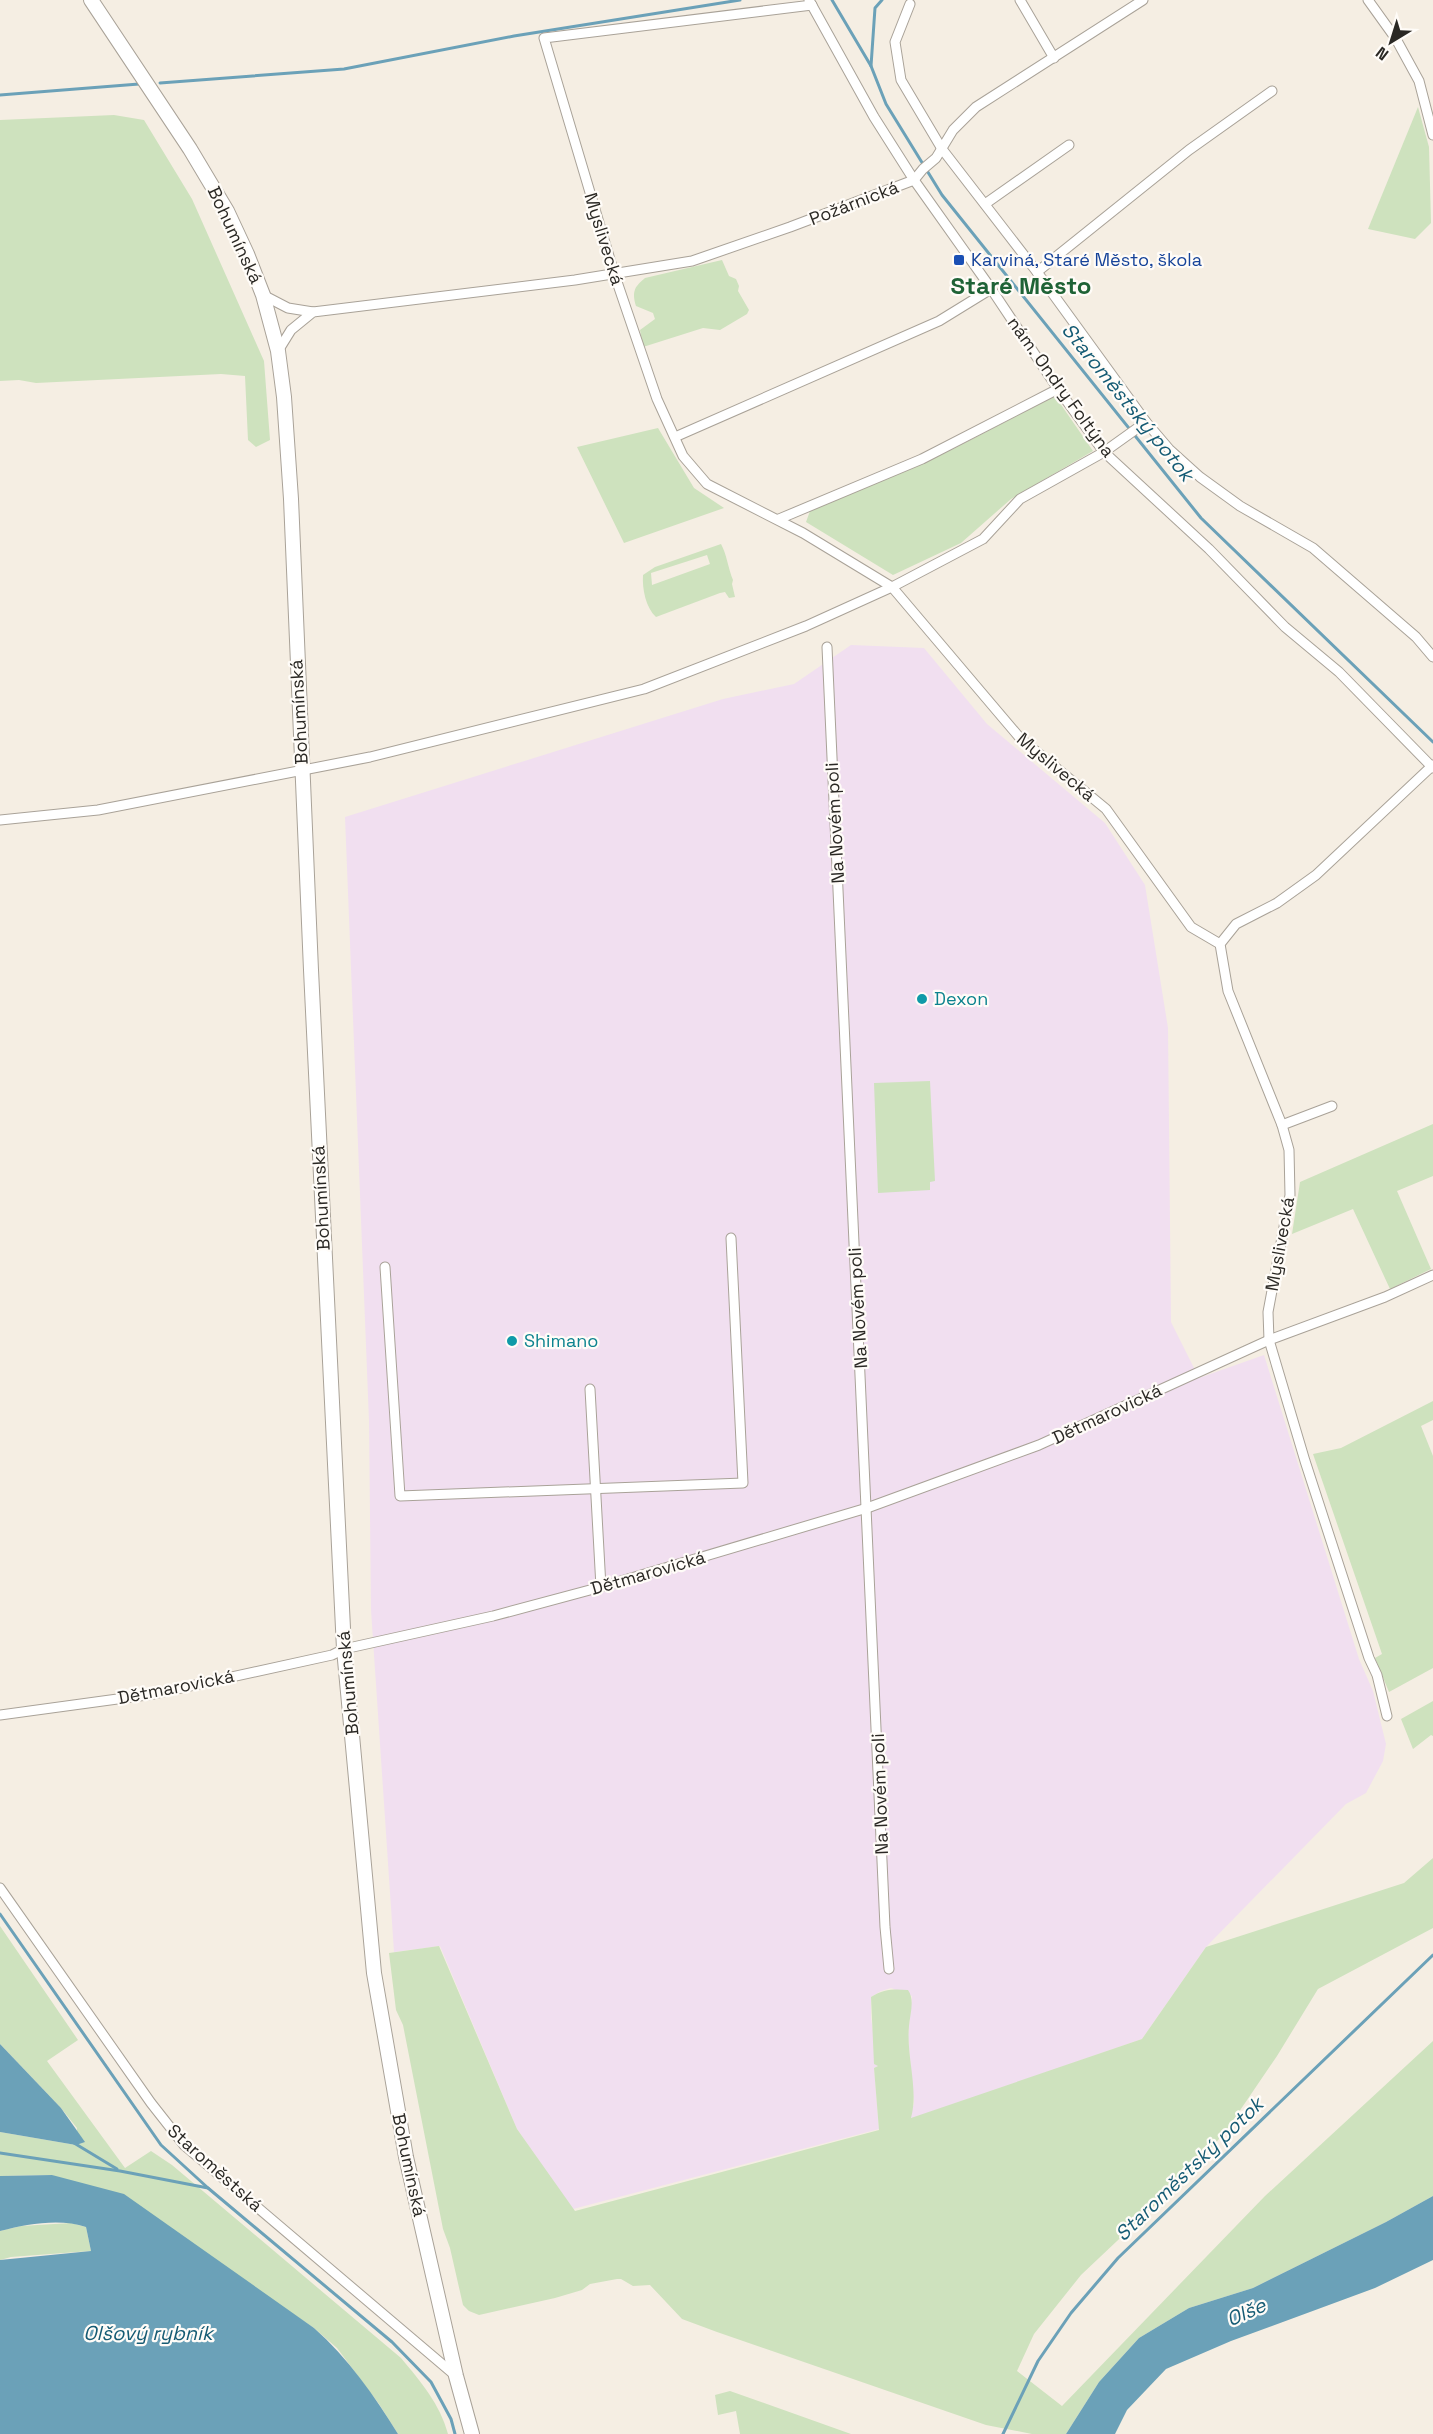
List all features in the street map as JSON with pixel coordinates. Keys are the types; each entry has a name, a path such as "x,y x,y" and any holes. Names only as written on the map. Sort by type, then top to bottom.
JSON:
{"main road":[{"name":"Bohumínská","path":"91,0 215,189 247,254 264,296 278,351 291,488 302,770 344,1649 374,1972 406,2157 456,2376 472,2434"}],"street":[{"path":"1020,0 1054,58"},
{"name":"Požárnická","path":"313,312 575,280 692,261 790,227 914,180 942,149 953,130 976,107 1143,0"},
{"path":"1368,0 1396,39 1419,81 1433,135"},
{"name":"Myslivecká","path":"811,3 544,38 614,273 657,399 684,456 707,484 778,519 892,587 1020,738 1106,809 1191,927 1220,944 1228,991 1282,1125 1289,1150 1290,1195 1268,1312 1269,1340 1305,1461 1377,1675 1387,1716"},
{"name":"nám. Ondry Foltýna","path":"811,3 874,117 914,180 1104,452 1209,549 1285,627 1339,672 1432,766"},
{"path":"909,4 895,42 901,80 942,149 1037,272 1146,422 1169,449 1200,477 1240,506 1313,548 1416,637 1433,657"},
{"path":"1037,272 1189,150 1272,91"},
{"path":"985,204 1069,145"},
{"path":"675,437 939,321 991,289"},
{"path":"264,296 288,308 313,312"},
{"path":"278,351 291,330 313,312"},
{"path":"778,519 922,459 1058,389"},
{"path":"0,820 98,810 370,758 644,689 806,626 892,587 983,539 1020,500 1104,452 1146,422"},
{"name":"Na Novém poli","path":"827,647 885,1927 889,1969"},
{"path":"1220,944 1236,924 1277,903 1316,875 1432,766"},
{"path":"1282,1125 1332,1106"},
{"path":"385,1267 400,1496 743,1483 731,1238"},
{"path":"1269,1340 1385,1297 1433,1275"},
{"name":"Dětmarovická","path":"0,1714 154,1694 332,1655 344,1649 493,1616 601,1587 867,1508 1039,1445 1269,1340"},
{"path":"590,1389 601,1587"},
{"name":"Staroměstská","path":"0,1888 160,2117 184,2145 456,2376"}],"shaded area":[{"path":"851,645 924,648 987,724 1105,823 1145,885 1168,1028 1171,1322 1199,1378 1264,1355 1359,1659 1373,1691 1386,1744 1383,1761 1366,1793 1346,1804 1206,1947 1142,2039 910,2119 914,2103 908,2036 912,1996 891,1988 871,1997 871,2018 878,2066 874,2068 879,2129 573,2209 517,2129 440,1946 394,1952 371,1610 369,1421 345,817 723,699 794,684"}],"green space":[{"path":"1418,107 1429,147 1431,223 1415,239 1368,229"},
{"path":"114,115 144,120 192,199 264,361 270,440 256,447 248,440 245,376 221,374 36,383 19,380 0,381 0,120"},
{"path":"722,260 729,276 736,279 739,286 738,291 749,310 747,314 720,330 703,328 643,347 640,330 655,319 653,313 636,306 634,293 638,284 645,278"},
{"path":"1055,396 1093,451 1011,499 961,543 893,575 806,522 810,511 955,448"},
{"path":"658,428 694,488 724,508 624,543 577,447"},
{"path":"721,544 733,580 735,597 729,598 725,592 720,593 656,617 647,603 643,580 643,575 655,567","holes":["707,555 710,564 652,585 651,573"]},
{"path":"930,1081 935,1181 930,1182 930,1190 878,1193 874,1083"},
{"path":"1433,1124 1433,1176 1397,1191 1431,1269 1390,1289 1353,1209 1292,1234 1300,1182"},
{"path":"1433,1401 1433,1420 1421,1426 1433,1456 1433,1668 1389,1692 1375,1658 1382,1654 1313,1454 1341,1448"},
{"path":"1433,1701 1433,1736 1431,1735 1413,1749 1401,1719"},
{"path":"1433,1858 1433,1928 1318,1989 1277,2056 1226,2131 1189,2173 1081,2275 1034,2334 1017,2371 1062,2406 1265,2196 1433,2041 1433,2196 1253,2288 1189,2308 1139,2338 1099,2382 1066,2434 1032,2434 986,2425 717,2332 682,2319 650,2285 633,2286 617,2279 590,2284 582,2290 555,2298 479,2315 469,2311 463,2305 450,2248 443,2229 403,2025 396,2010 389,1953 439,1946 517,2129 575,2211 879,2130 874,2068 878,2066 874,2064 871,1997 880,1992 908,1990 911,1998 909,2049 914,2096 911,2118 1142,2039 1206,1947 1404,1883"},
{"path":"0,1926 78,2040 47,2061 125,2168 151,2151 172,2165 401,2358 435,2403 448,2434 398,2434 379,2404 337,2348 314,2328 259,2291 52,2175 0,2176 0,2132 76,2145 77,2128 0,2044"},
{"path":"71,2223 86,2227 91,2251 11,2257 0,2260 0,2231 21,2226"},
{"path":"730,2391 851,2434 740,2434 736,2411 718,2415 715,2395"}],"water":[{"path":"0,2044 61,2108 85,2142 76,2145 0,2132"},
{"name":"Olšový rybník","path":"52,2175 124,2194 314,2328 360,2378 398,2434 0,2434 0,2260 91,2251 86,2227 76,2224 43,2223 0,2231 0,2176"},
{"name":"Olše","path":"1433,2196 1433,2260 1375,2288 1231,2341 1166,2369 1127,2410 1115,2434 1066,2434 1099,2382 1139,2338 1189,2308 1253,2288"}],"waterway":[{"path":"160,83 344,69 514,36 740,0"},
{"path":"832,0 871,66"},
{"name":"Staroměstský potok","path":"882,0 875,8 871,66 886,104 942,195 1201,518 1433,742"},
{"path":"0,95 139,84"},
{"path":"0,1914 161,2145 208,2188 392,2342 431,2382 451,2419 455,2434"},
{"name":"Staroměstský potok","path":"1003,2434 1038,2361 1071,2313 1118,2258 1433,1955"},
{"path":"74,2143 117,2169"},
{"path":"0,2153 120,2171 208,2188"}],"place":[{"name":"Karviná, Staré Město, škola","path":"959,260"},
{"name":"Dexon","path":"922,999"},
{"name":"Shimano","path":"512,1341"}],"district":[{"name":"Staré Město","path":"1021,286"}]}
